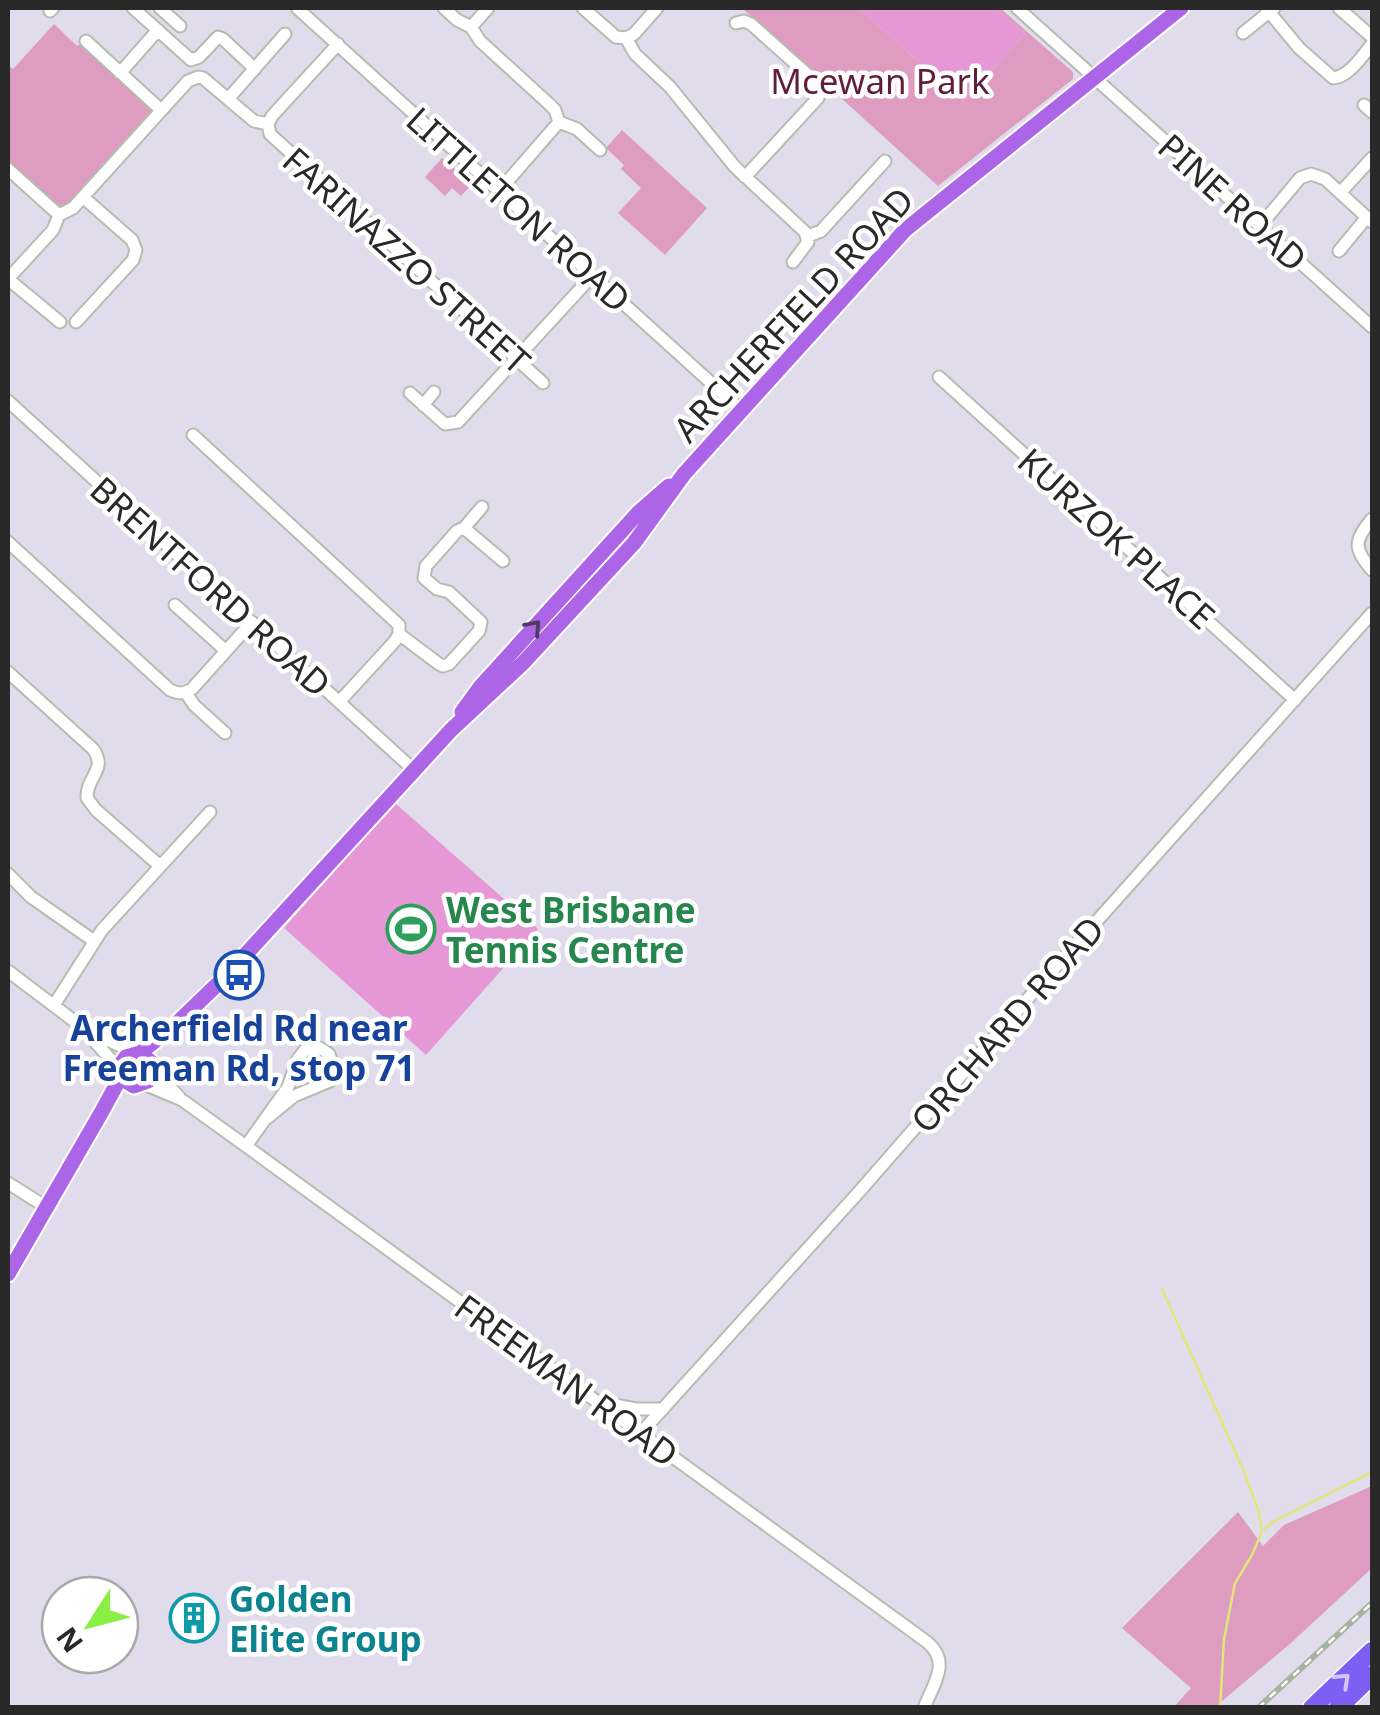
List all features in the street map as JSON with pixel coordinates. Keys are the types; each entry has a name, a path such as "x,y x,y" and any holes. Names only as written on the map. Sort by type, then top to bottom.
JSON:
{"highway":[{"path":"1312,1708 1372,1651"},
{"path":"1338,1708 1372,1675"}],"main road":[{"name":"ARCHERFIELD ROAD","path":"145,1059 451,730 523,662 634,544 684,474 905,230 1180,8"},
{"path":"8,1274 101,1114 122,1060 145,1059 151,1078 101,1114"},
{"path":"120,1073 128,1084 142,1085"}],"street":[{"path":"160,8 180,26"},
{"name":"LITTLETON ROAD","path":"297,8 741,410"},
{"path":"444,8 471,27 480,41 555,110 559,122 576,129 600,150"},
{"path":"471,27 488,8"},
{"path":"584,8 616,37 626,38 657,8"},
{"name":"PINE ROAD","path":"1018,8 1372,326"},
{"path":"1242,33 1270,9 1299,48 1333,78 1338,78 1372,40 1339,8"},
{"path":"141,10 191,60 218,38 255,68"},
{"path":"736,23 751,24 819,89 818,98 746,178"},
{"path":"120,72 158,30"},
{"path":"228,99 285,34"},
{"path":"626,38 634,54 670,87 746,178 808,236"},
{"path":"86,41 161,110"},
{"name":"FARINAZZO STREET","path":"338,44 272,116 268,124 272,138 543,383"},
{"path":"60,322 8,279 53,230 59,215 73,208 184,85 198,77 208,81 254,122 268,124"},
{"path":"499,190 559,122"},
{"path":"1340,193 1372,158"},
{"path":"808,236 822,231 885,162"},
{"path":"8,169 59,215"},
{"path":"1260,226 1303,176 1320,176 1370,220 1339,250"},
{"path":"76,322 133,260 136,250 132,240 83,197"},
{"path":"794,262 806,248 808,236"},
{"path":"410,393 445,424 454,424 592,276"},
{"name":"KURZOK PLACE","path":"940,376 1294,700"},
{"path":"422,405 434,392"},
{"name":"BRENTFORD ROAD","path":"8,401 414,771"},
{"path":"194,435 399,626 399,634 339,702"},
{"path":"399,634 444,666 480,630 482,622 478,617 449,592 437,589 424,578 426,566 482,507"},
{"path":"1372,519 1358,541 1362,558 1372,570"},
{"path":"464,528 503,561"},
{"path":"8,542 170,690 186,693 225,733"},
{"path":"175,605 226,651"},
{"name":"ORCHARD ROAD","path":"640,1434 1372,613"},
{"path":"186,693 252,622"},
{"path":"8,672 98,754 99,767 88,786 87,798 160,866"},
{"path":"54,1005 102,930 210,812"},
{"path":"8,874 32,897 94,941"},
{"name":"FREEMAN ROAD","path":"8,972 82,1027 145,1059 182,1100 927,1642 936,1650 940,1668 924,1708"},
{"name":"FREEMAN ROAD","path":"82,1027 120,1073"},
{"path":"246,1146 288,1087 305,1050 320,1048 329,1054 335,1073 330,1081 294,1096 266,1119"},
{"name":"FREEMAN ROAD","path":"142,1085 182,1100"},
{"path":"8,1184 46,1207"},
{"path":"598,1402 636,1410 663,1409"}],"green space":[{"name":"Mcewan Park","path":"742,8 859,8 963,102 1025,34 996,8 1000,8 1073,72 1073,79 938,186"},
{"path":"54,24 152,110 72,201 62,207 52,203 8,163 8,65 13,69"},
{"path":"622,130 707,208 665,255 618,213 641,188 606,148"},
{"path":"442,158 472,184 461,196 452,188 445,196 425,177"},
{"path":"1372,1486 1372,1568 1215,1707 1174,1707 1191,1688 1122,1628 1238,1512 1263,1546 1284,1525"}],"shaded area":[{"path":"859,8 996,8 1025,34 963,102"},
{"name":"West Brisbane Tennis Centre","path":"395,803 538,929 426,1055 284,928"}],"waterway":[{"path":"1162,1289 1242,1467 1261,1527"},
{"path":"1220,1708 1224,1639 1235,1583 1262,1531 1372,1472"}],"railway":[{"path":"1258,1708 1372,1603"}],"place":[{"name":"West Brisbane Tennis Centre","path":"411,929"},
{"name":"Archerfield Rd near Freeman Rd, stop 71","path":"239,975"},
{"name":"Golden Elite Group","path":"194,1618"}]}
